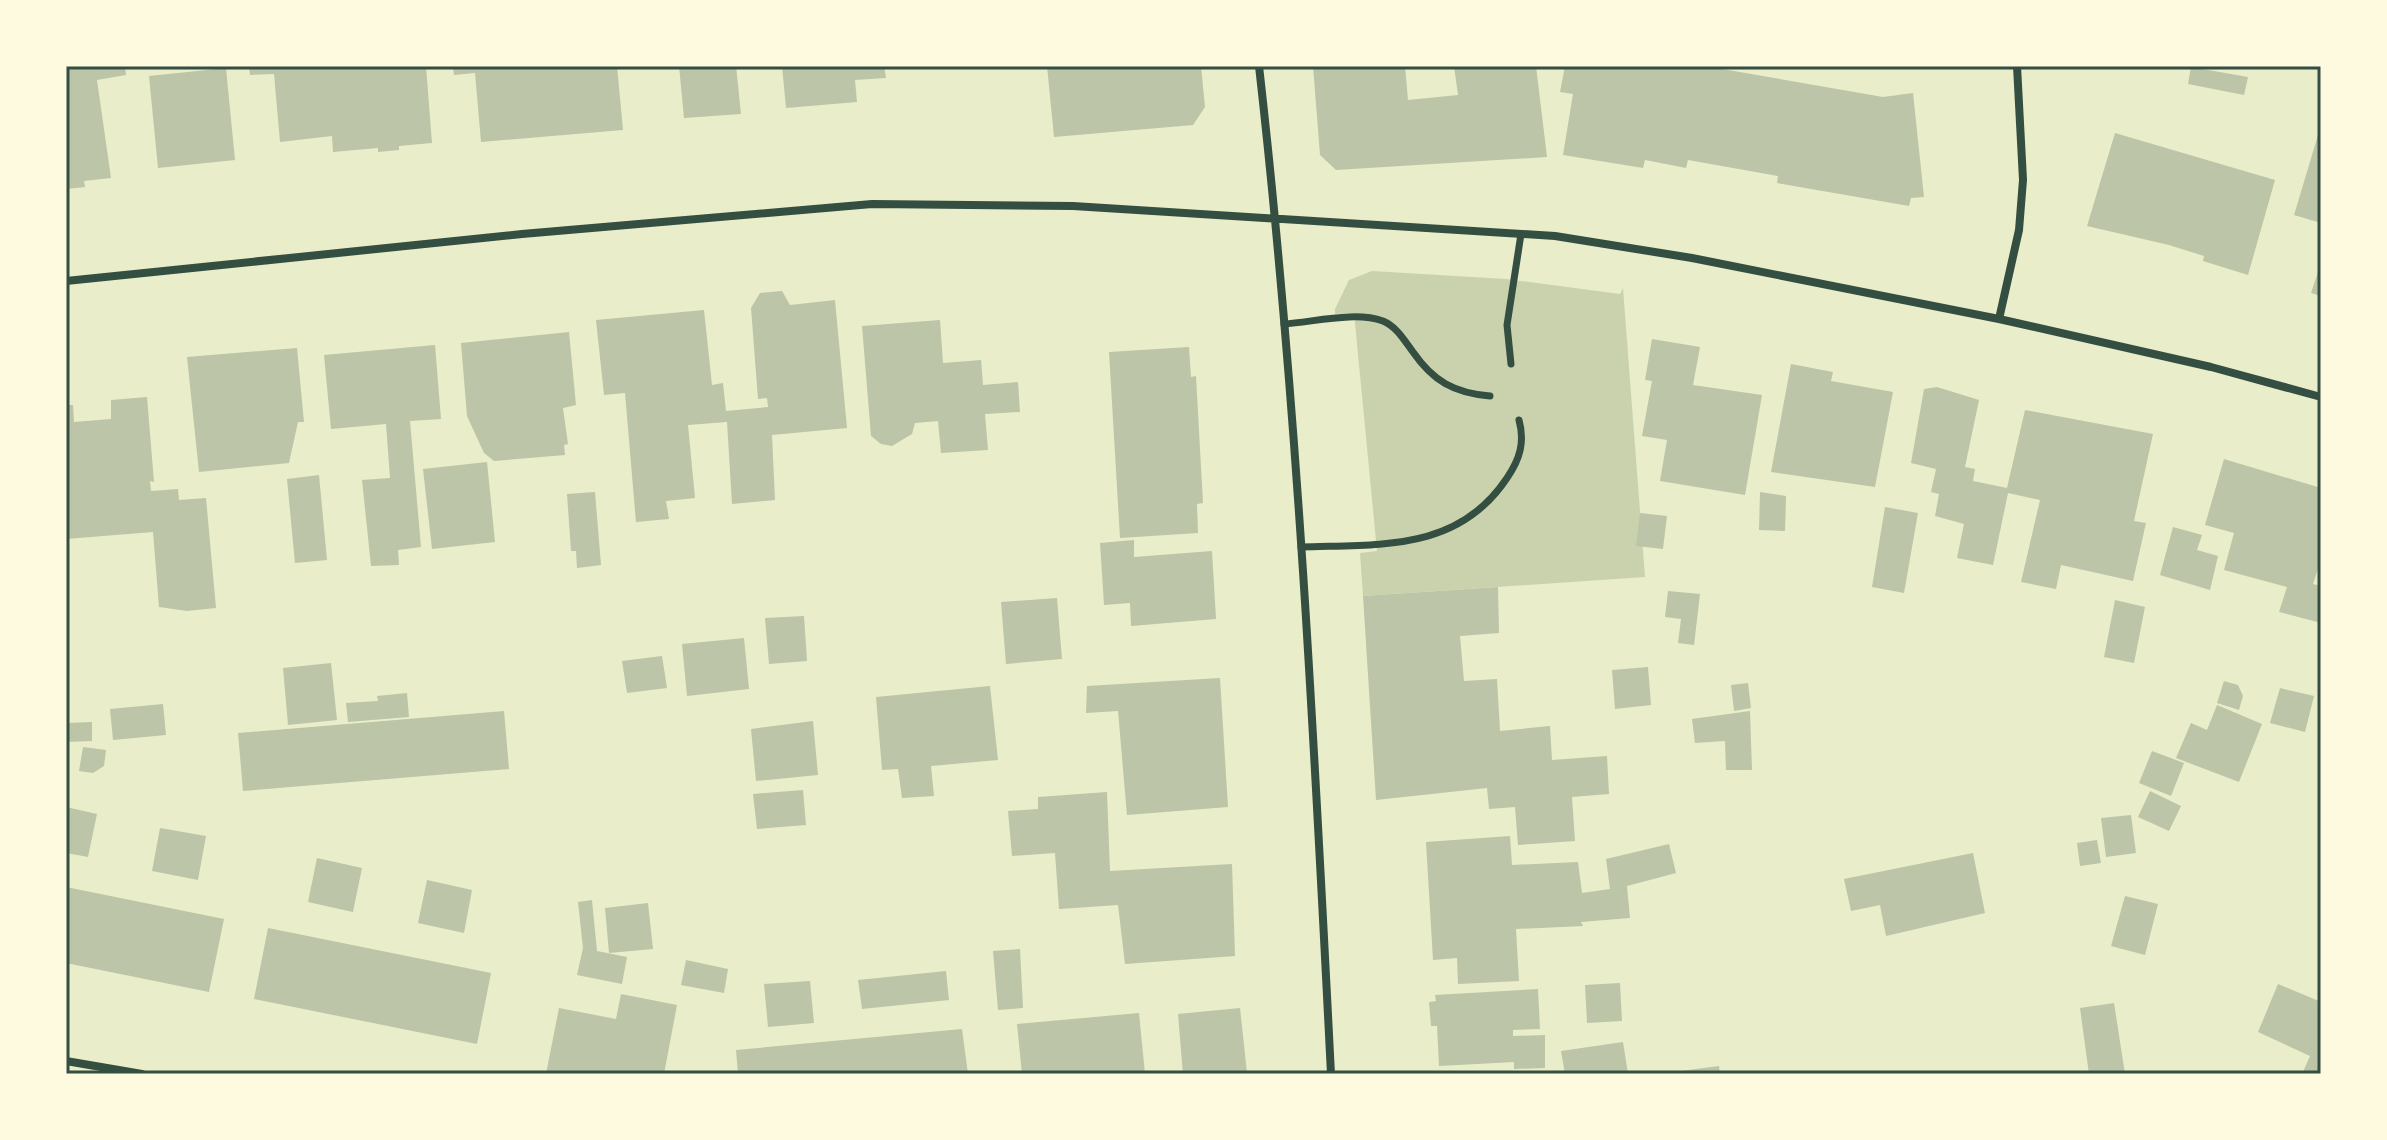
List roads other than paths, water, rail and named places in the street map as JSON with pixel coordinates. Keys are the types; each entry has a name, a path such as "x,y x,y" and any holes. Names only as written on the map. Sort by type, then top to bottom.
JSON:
{"street":[{"path":"1259,66 1276,219 1301,547 1331,1074"},
{"path":"1999,319 2019,230 2023,180 2017,66"},
{"path":"66,281 522,234 872,204 1029,205 1521,234 1692,258 1999,319 2211,367 2321,397"},
{"path":"1511,364 1507,325 1521,234"},
{"path":"1284,324 1370,318 1386,322 1398,330 1441,384 1462,392 1490,396"},
{"path":"1301,547 1409,541 1432,536 1471,518 1488,504 1515,467 1522,442 1519,420"},
{"path":"66,1061 142,1074"}]}
